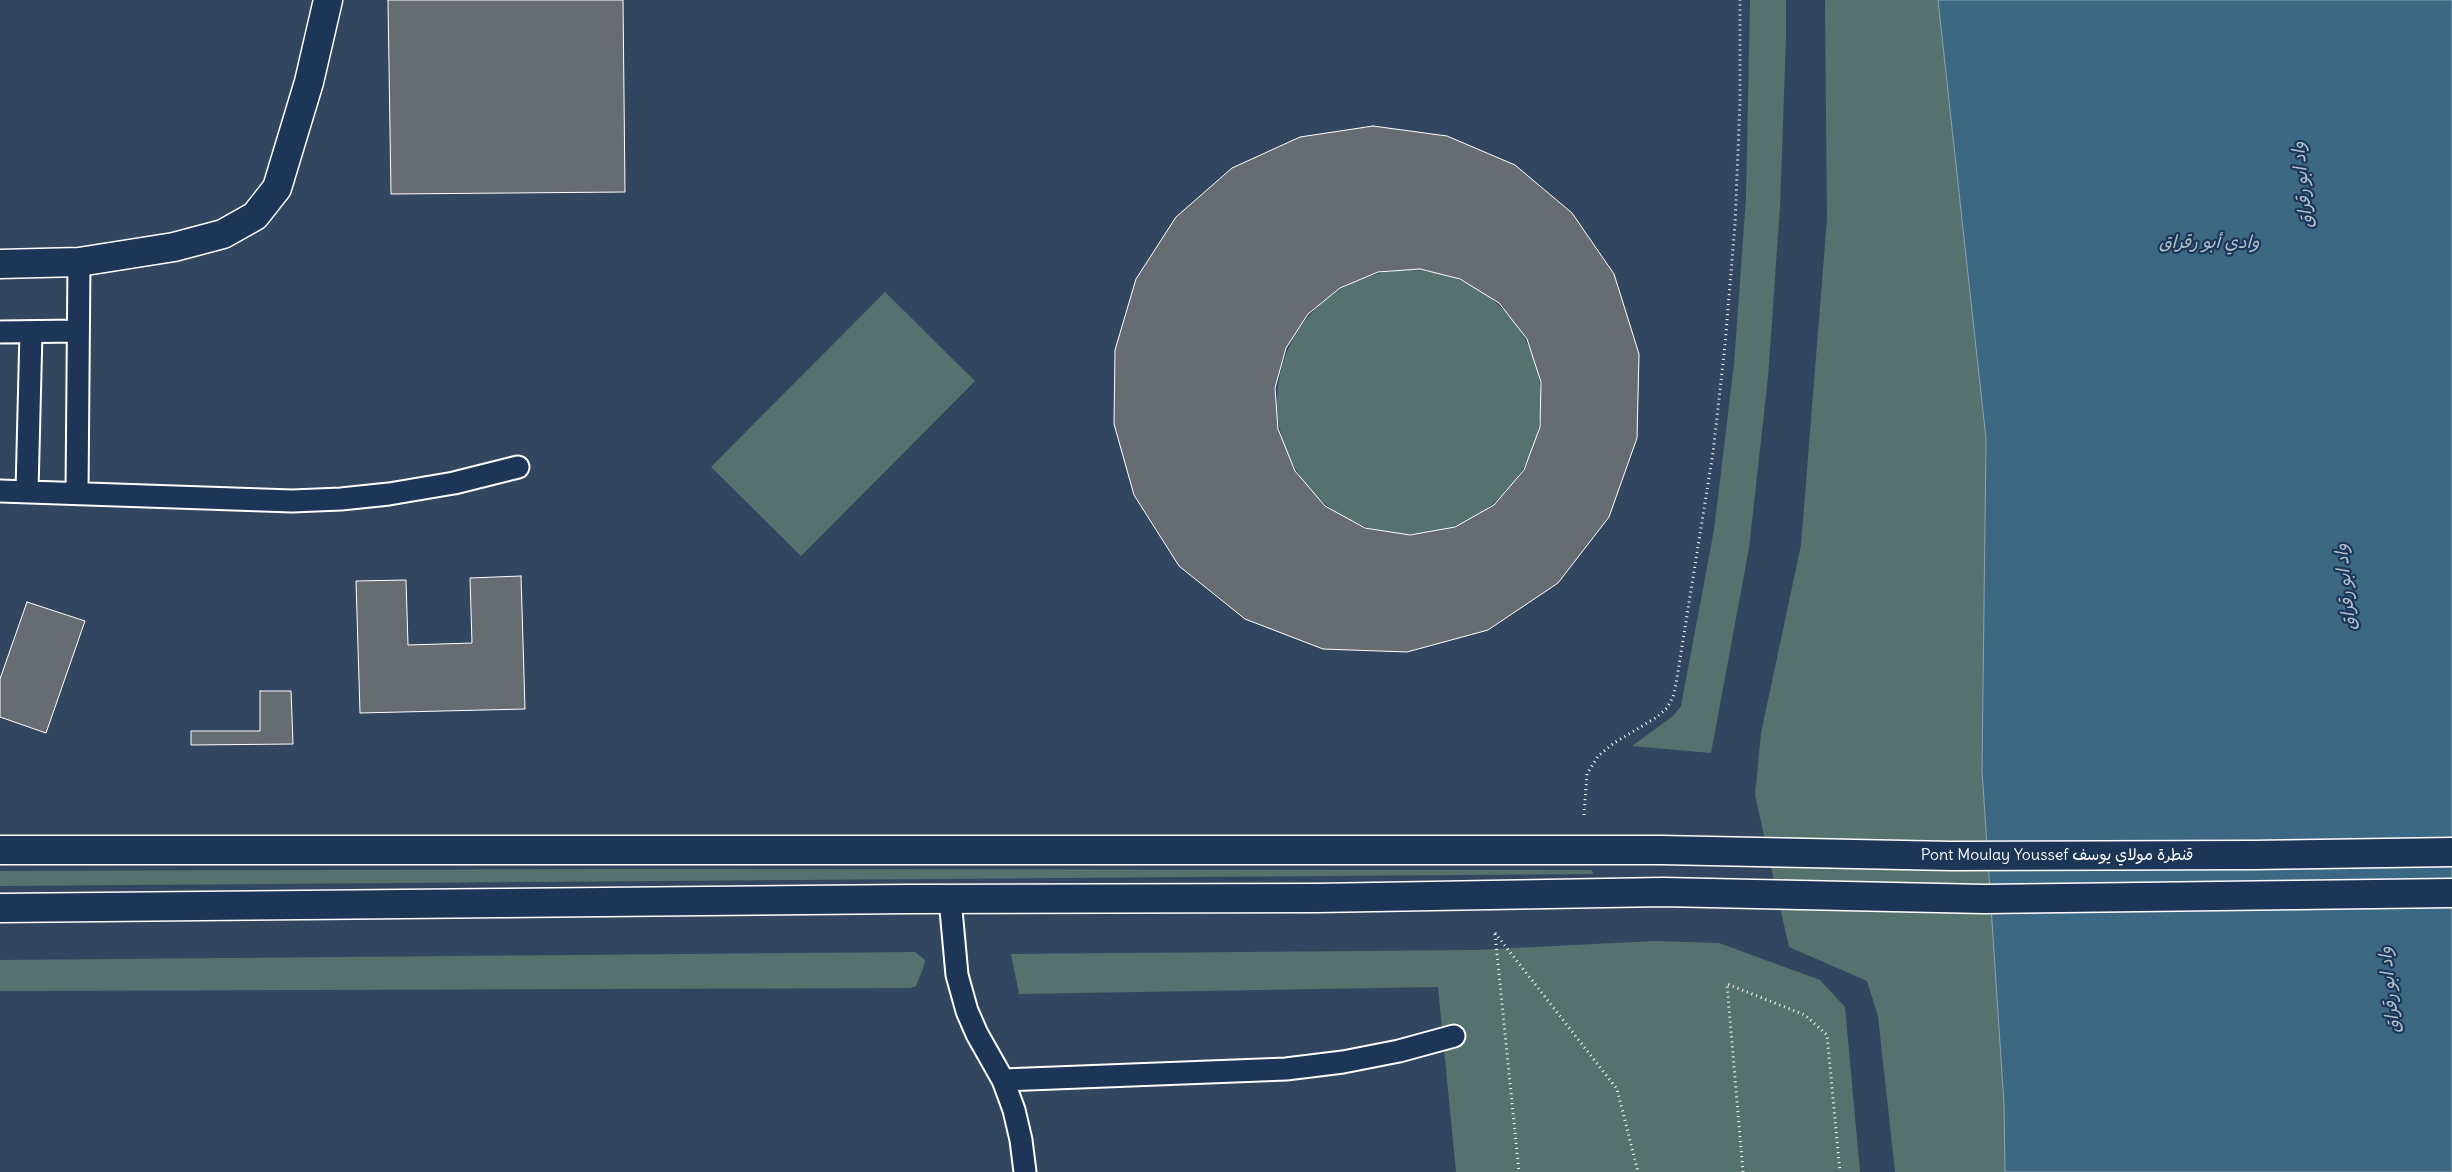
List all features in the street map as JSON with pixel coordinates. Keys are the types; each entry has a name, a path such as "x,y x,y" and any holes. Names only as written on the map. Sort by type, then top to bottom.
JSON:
{"street":[{"path":"0,264 79,262 191,243 223,234 255,216 277,188 309,82 328,0"},
{"name":"Pont Moulay Youssef قنطرة مولاي يوسف","path":"0,850 1662,850 1951,856 2253,856 2452,852"},
{"path":"0,908 950,899 1317,898 1662,892 1984,899 2452,893"}],"lane":[{"path":"77,493 79,262"},
{"path":"0,332 77,331"},
{"path":"27,492 31,332"},
{"path":"0,490 292,501 341,499 389,494 454,483 518,467"},
{"path":"950,899 957,975 967,1011 977,1034 1003,1080 1021,1140 1025,1172"},
{"path":"1003,1080 1286,1069 1352,1060 1454,1036"}],"path":[{"path":"1584,815 1587,774 1598,756 1614,743 1657,717 1667,708 1673,697 1676,684 1713,453 1725,345 1735,224 1740,103 1740,0"},
{"path":"1519,1172 1495,933 1617,1089 1638,1172"},
{"path":"1743,1172 1727,984 1806,1015 1826,1035 1840,1172"}],"green space":[{"path":"1750,0 1786,0 1786,36 1780,207 1768,377 1749,548 1711,753 1632,746 1673,716 1681,706 1714,530 1734,364 1746,197"},
{"path":"1825,0 1938,0 1986,439 1982,770 2004,1104 2005,1172 1895,1172 1878,1016 1867,981 1789,947 1755,795 1761,733 1801,545 1827,219"},
{"path":"1396,270 1422,270 1447,275 1471,285 1503,308 1519,328 1531,351 1539,376 1541,402 1539,428 1531,453 1519,476 1503,496 1483,512 1447,529 1422,534 1396,534 1371,529 1347,519 1315,496 1299,476 1282,440 1277,415 1277,389 1282,364 1292,340 1315,308 1335,292 1371,275"},
{"path":"885,292 975,381 801,556 711,467"},
{"path":"623,869 1592,870 1593,874 0,886 0,871"},
{"path":"1654,941 1719,943 1820,980 1845,1007 1860,1172 1456,1172 1438,987 1019,994 1011,954 1475,950"},
{"path":"915,952 925,960 916,986 910,988 0,991 0,960"}],"water":[{"name":"وادي أبو رقراق","path":"1938,0 2452,0 2452,1172 2005,1172 2004,1104 1982,770 1986,439"}],"building":[{"path":"388,0 623,0 625,192 391,194"},
{"path":"1373,126 1447,136 1515,165 1572,213 1614,274 1639,354 1637,438 1609,517 1558,583 1488,630 1407,652 1323,649 1245,619 1179,566 1134,495 1114,424 1115,350 1136,279 1176,217 1232,168 1300,137","holes":["1420,269 1460,279 1499,303 1527,339 1541,382 1540,427 1524,470 1494,505 1455,527 1410,535 1365,528 1325,506 1295,471 1278,429 1275,388 1286,348 1308,314 1340,288 1378,272"]},
{"path":"521,576 525,709 360,713 356,581 406,580 408,645 472,643 470,578"},
{"path":"27,602 85,621 46,733 0,717 0,679"},
{"path":"260,691 291,691 293,744 191,745 191,731 260,731"}],"water label":[{"name":"واد ابو رقراق","path":"2303,185"},
{"name":"واد ابو رقراق","path":"2346,587"},
{"name":"واد ابو رقراق","path":"2390,990"}]}
